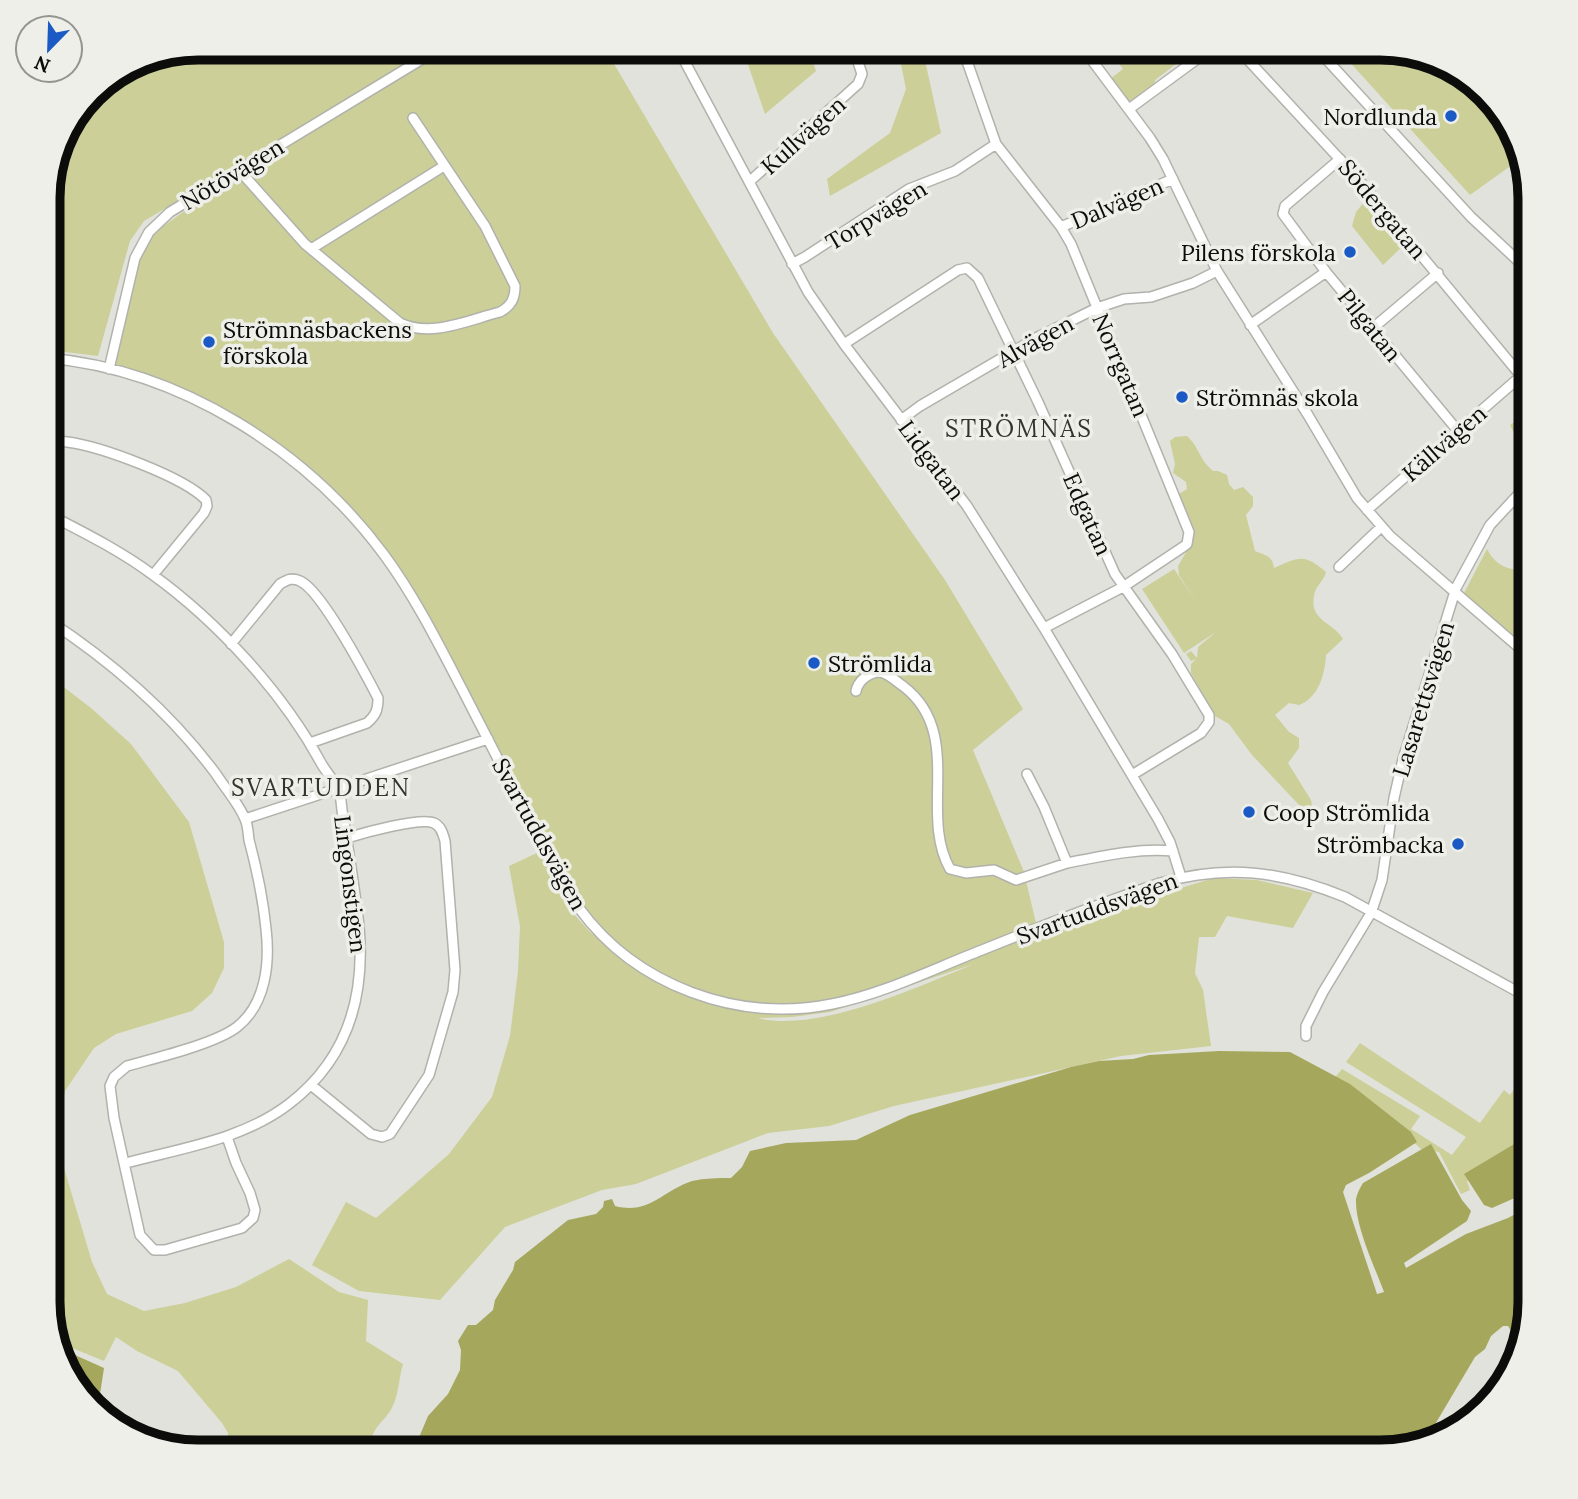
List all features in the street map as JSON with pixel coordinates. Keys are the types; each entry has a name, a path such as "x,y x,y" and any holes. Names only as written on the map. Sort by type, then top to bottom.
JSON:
{"street":[{"name":"Nötövägen","path":"109,369 133,266 144,239 156,224 170,212 421,60"},
{"name":"Lidgatan","path":"684,60 792,264 844,344 967,506 1044,628 1158,819 1173,851 1181,877"},
{"name":"Kullvägen","path":"749,183 858,85 862,74 857,60"},
{"name":"Norrgatan","path":"967,60 996,145 1062,227 1189,532 1187,544 1123,587 1044,628"},
{"path":"1092,60 1150,138 1217,271 1308,415 1348,485 1381,527 1454,594 1518,647"},
{"path":"1129,109 1195,60"},
{"name":"Södergatan","path":"1248,60 1340,159 1438,273 1518,372"},
{"path":"1327,60 1471,217 1518,260"},
{"path":"239,170 311,249 387,314 413,329 430,330 506,309 512,301 515,286 485,226 413,118"},
{"name":"Torpvägen","path":"792,264 909,190 963,167 996,145"},
{"name":"Pilgatan","path":"1340,159 1283,210 1283,215 1326,272 1458,431"},
{"path":"311,249 444,166"},
{"name":"Dalvägen","path":"1062,227 1173,179"},
{"name":"Edgatan","path":"844,344 958,270 967,268 978,278 1104,552 1123,587 1172,654 1209,715 1209,722 1201,733 1132,775"},
{"name":"Alvägen","path":"901,420 920,406 1038,337 1097,308 1124,299 1151,297 1194,283 1217,271"},
{"path":"1250,325 1326,272"},
{"path":"1373,328 1438,273"},
{"name":"Svartuddsvägen","path":"60,360 109,369 181,393 230,419 283,454 337,500 364,530 418,606 556,872 578,908 624,955 651,974 699,996 751,1008 802,1009 853,999 1123,896 1181,877 1234,871 1287,877 1335,894 1518,992"},
{"name":"Källvägen","path":"1367,510 1518,379"},
{"path":"60,442 113,455 177,480 206,500 204,513 153,575"},
{"name":"Lasarettsvägen","path":"1306,1036 1306,1027 1322,992 1371,913 1381,880 1403,759 1454,594 1482,537 1518,495"},
{"path":"1513,500 1518,504"},
{"name":"Lingonstigen","path":"60,521 153,575 231,644 279,700 310,743 338,790 360,934 360,984 349,1023 339,1046 311,1084 268,1119 227,1137 126,1163"},
{"path":"1339,567 1381,527"},
{"path":"231,644 280,584 289,579 297,579 310,589 346,640 378,698 378,709 368,723 310,743"},
{"path":"60,629 117,669 156,705 201,754 245,819 257,866 268,944 265,979 260,998 238,1026 223,1035 127,1066 114,1077 110,1086 114,1118 140,1235 154,1250 165,1250 242,1228 253,1218 255,1210 250,1193 227,1137"},
{"path":"856,691 865,678 878,672 885,674 906,689 929,719 935,734 937,754 941,843 945,861 950,869 966,873 994,870 1017,880 1067,863 1126,852 1149,849 1173,851"},
{"path":"245,819 488,739"},
{"path":"1027,774 1067,863"},
{"path":"311,1084 371,1134 383,1137 390,1134 429,1075 453,992 455,970 445,841 439,827 432,822 418,822 347,838"}],"shaded area":[{"path":"415,60 144,221 130,241 98,356 60,351 60,188 70,145 78,128 100,100 128,78 171,62"},
{"path":"429,60 612,60 773,333 945,580 1023,709 973,750 1024,872 1039,936 1019,946 1128,904 1214,878 1257,880 1313,893 1293,928 1227,916 1215,937 1199,937 1195,973 1203,990 1211,1046 1121,1056 894,1106 829,1126 768,1133 636,1184 602,1190 505,1227 440,1300 359,1291 312,1265 346,1202 376,1218 449,1154 492,1097 510,1036 518,971 520,926 509,866 539,852 569,909 593,935 430,626 353,516 277,449 188,399 107,371 137,260 152,234 240,172 332,120","holes":["974,964 897,995 838,1014 809,1019 782,1021 758,1018 830,1012"]},
{"path":"746,60 812,60 816,71 765,114"},
{"path":"900,60 925,60 941,133 830,196 827,179 890,133 906,89"},
{"path":"1181,60 1155,80 1154,88 1132,104 1110,79 1123,69 1118,62"},
{"name":"Nordlunda","path":"1348,60 1399,61 1425,67 1465,88 1490,113 1504,136 1514,163 1470,195"},
{"path":"1366,200 1406,243 1383,265 1352,226 1356,212"},
{"path":"1518,419 1518,441 1510,425"},
{"path":"1187,436 1213,471 1227,475 1234,490 1243,487 1253,497 1253,506 1246,515 1255,551 1270,558 1274,568 1296,559 1306,559 1326,572 1315,592 1313,604 1318,616 1343,639 1326,655 1322,678 1311,697 1299,705 1289,703 1275,715 1289,732 1299,738 1299,748 1288,763 1311,800 1312,806 1308,809 1300,806 1252,755 1229,724 1215,716 1191,673 1191,664 1196,659 1191,661 1186,654 1191,651 1197,658 1198,647 1216,632 1184,653 1142,589 1174,569 1195,600 1179,575 1178,566 1192,538 1192,531 1179,494 1187,489 1186,482 1173,473 1175,464 1170,441 1175,437"},
{"path":"1487,549 1500,564 1518,570 1516,641 1463,595"},
{"path":"60,684 131,744 189,822 224,942 224,968 212,993 192,1011 116,1034 94,1048 65,1091 60,1117"},
{"path":"1360,1043 1480,1123 1504,1090 1510,1095 1518,1084 1518,1150 1467,1181 1470,1190 1461,1194 1439,1152 1421,1149 1405,1134 1332,1081 1342,1069 1420,1116 1411,1129 1452,1155 1466,1137 1346,1062"},
{"path":"1219,1051 1290,1052 1350,1084 1411,1132 1417,1142 1346,1185 1343,1192 1377,1294 1384,1292 1370,1258 1357,1210 1356,1199 1363,1183 1431,1144 1471,1211 1467,1221 1404,1263 1406,1268 1466,1234 1518,1213 1518,1302 1514,1335 1508,1326 1503,1326 1491,1336 1485,1349 1475,1357 1432,1429 1407,1437 1380,1440 418,1440 428,1416 448,1394 460,1370 461,1350 458,1341 468,1325 476,1325 493,1310 495,1300 515,1262 568,1220 596,1214 603,1207 604,1201 612,1199 615,1206 627,1208 646,1205 692,1181 731,1178 742,1167 750,1151 786,1143 856,1140 910,1115 1071,1067 1149,1055"},
{"path":"1518,1142 1518,1197 1492,1208 1484,1205 1464,1174"},
{"path":"60,1148 92,1262 107,1294 144,1311 185,1303 236,1287 289,1259 339,1292 368,1300 366,1341 403,1364 394,1403 376,1428 372,1440 228,1440 228,1433 222,1423 178,1371 137,1351 116,1337 104,1361 67,1346 62,1328"},
{"path":"70,1353 104,1368 100,1394 104,1402 88,1386"}],"place":[{"name":"Nordlunda","path":"1451,116"},
{"name":"Pilens förskola","path":"1350,252"},
{"name":"Strömnäsbackens förskola","path":"209,342"},
{"name":"Strömnäs skola","path":"1182,397"},
{"name":"Strömlida","path":"814,663"},
{"name":"Coop Strömlida","path":"1249,812"},
{"name":"Strömbacka","path":"1458,844"}],"district":[{"name":"STRÖMNÄS","path":"1019,428"},
{"name":"SVARTUDDEN","path":"321,787"}]}
